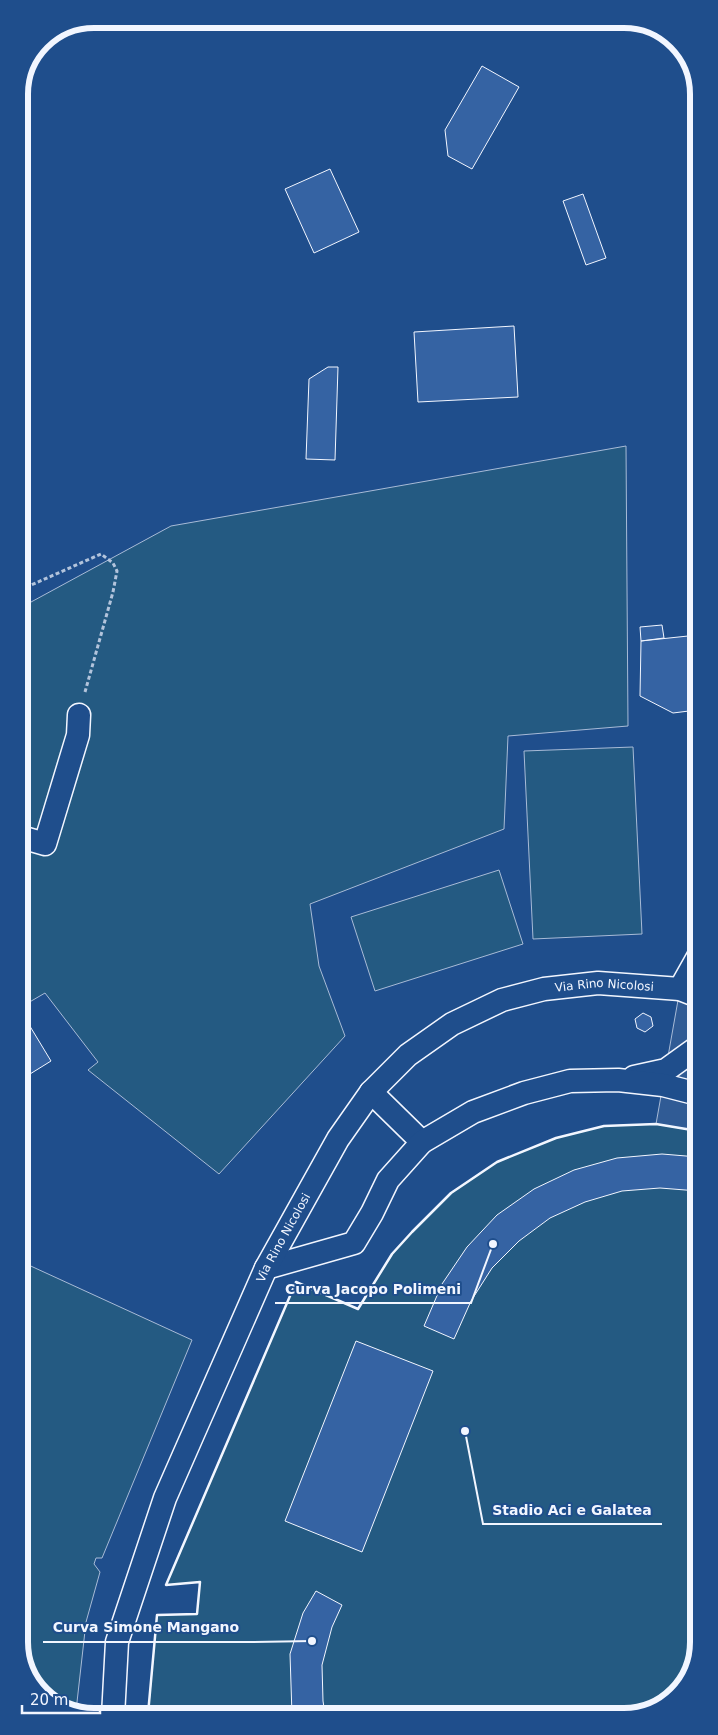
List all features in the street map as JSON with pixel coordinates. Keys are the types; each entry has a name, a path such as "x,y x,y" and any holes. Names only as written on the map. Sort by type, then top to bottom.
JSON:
{"street":[{"path":"28,839 45,844 78,735 79,715"},
{"name":"Via Rino Nicolosi","path":"113,1707 117,1642 165,1498 266,1268 338,1139 371,1092 408,1055 452,1024 502,1000 544,989 598,983 689,993"},
{"path":"618,1080 666,1070 690,1053"},
{"path":"266,1268 354,1243 372,1213 388,1180 422,1142 473,1112 524,1093 570,1081 618,1080 663,1086 690,1092"},
{"path":"371,1092 422,1142"}],"path":[{"path":"28,587 101,554 113,563 117,571 79,715"}],"shaded area":[{"path":"626,446 628,726 508,736 504,829 310,904 319,966 345,1036 219,1174 88,1070 98,1062 45,993 27,1003 28,604 171,526"},
{"path":"633,747 642,934 533,939 524,751"},
{"path":"499,870 523,944 375,991 351,917"},
{"path":"690,971 690,1130 656,1124 680,989"},
{"path":"656,1124 690,1130 690,1650 687,1663 677,1682 657,1699 646,1704 624,1708 149,1707 157,1615 197,1614 200,1582 166,1585 296,1282 358,1309 392,1254 451,1193 497,1162 556,1138 604,1126"},
{"path":"27,1264 192,1340 102,1558 96,1558 94,1564 100,1572 86,1622 77,1705 53,1694 41,1682 31,1663 27,1641"}],"building":[{"path":"482,66 519,87 472,169 448,156 445,130"},
{"path":"330,169 359,232 314,253 285,189"},
{"path":"583,194 606,258 586,265 563,201"},
{"path":"514,326 518,397 418,402 414,332"},
{"path":"328,367 338,367 335,460 306,459 309,379"},
{"path":"662,625 664,638 641,641 640,627"},
{"path":"688,636 690,652 690,711 673,713 640,696 641,641"},
{"path":"643,1013 651,1017 653,1026 645,1032 637,1028 635,1019"},
{"path":"27,1023 51,1061 30,1074 27,1070"},
{"path":"662,1154 690,1156 690,1190 660,1188 622,1191 585,1202 550,1218 519,1241 492,1268 471,1301 454,1339 424,1326 442,1284 467,1247 497,1215 534,1189 574,1170 617,1158"},
{"path":"356,1341 433,1371 362,1552 285,1521"},
{"path":"316,1591 342,1605 332,1627 322,1665 324,1707 292,1707 290,1654 303,1613"}],"wall":[{"path":"149,1707 157,1615 197,1614 200,1582 166,1585 296,1282 358,1309 392,1254 412,1232 451,1193 497,1162 556,1138 604,1126 656,1124 690,1130"}],"place":[{"name":"Curva Jacopo Polimeni","path":"493,1244"},
{"name":"Stadio Aci e Galatea","path":"465,1431"},
{"name":"Curva Simone Mangano","path":"312,1641"}]}
